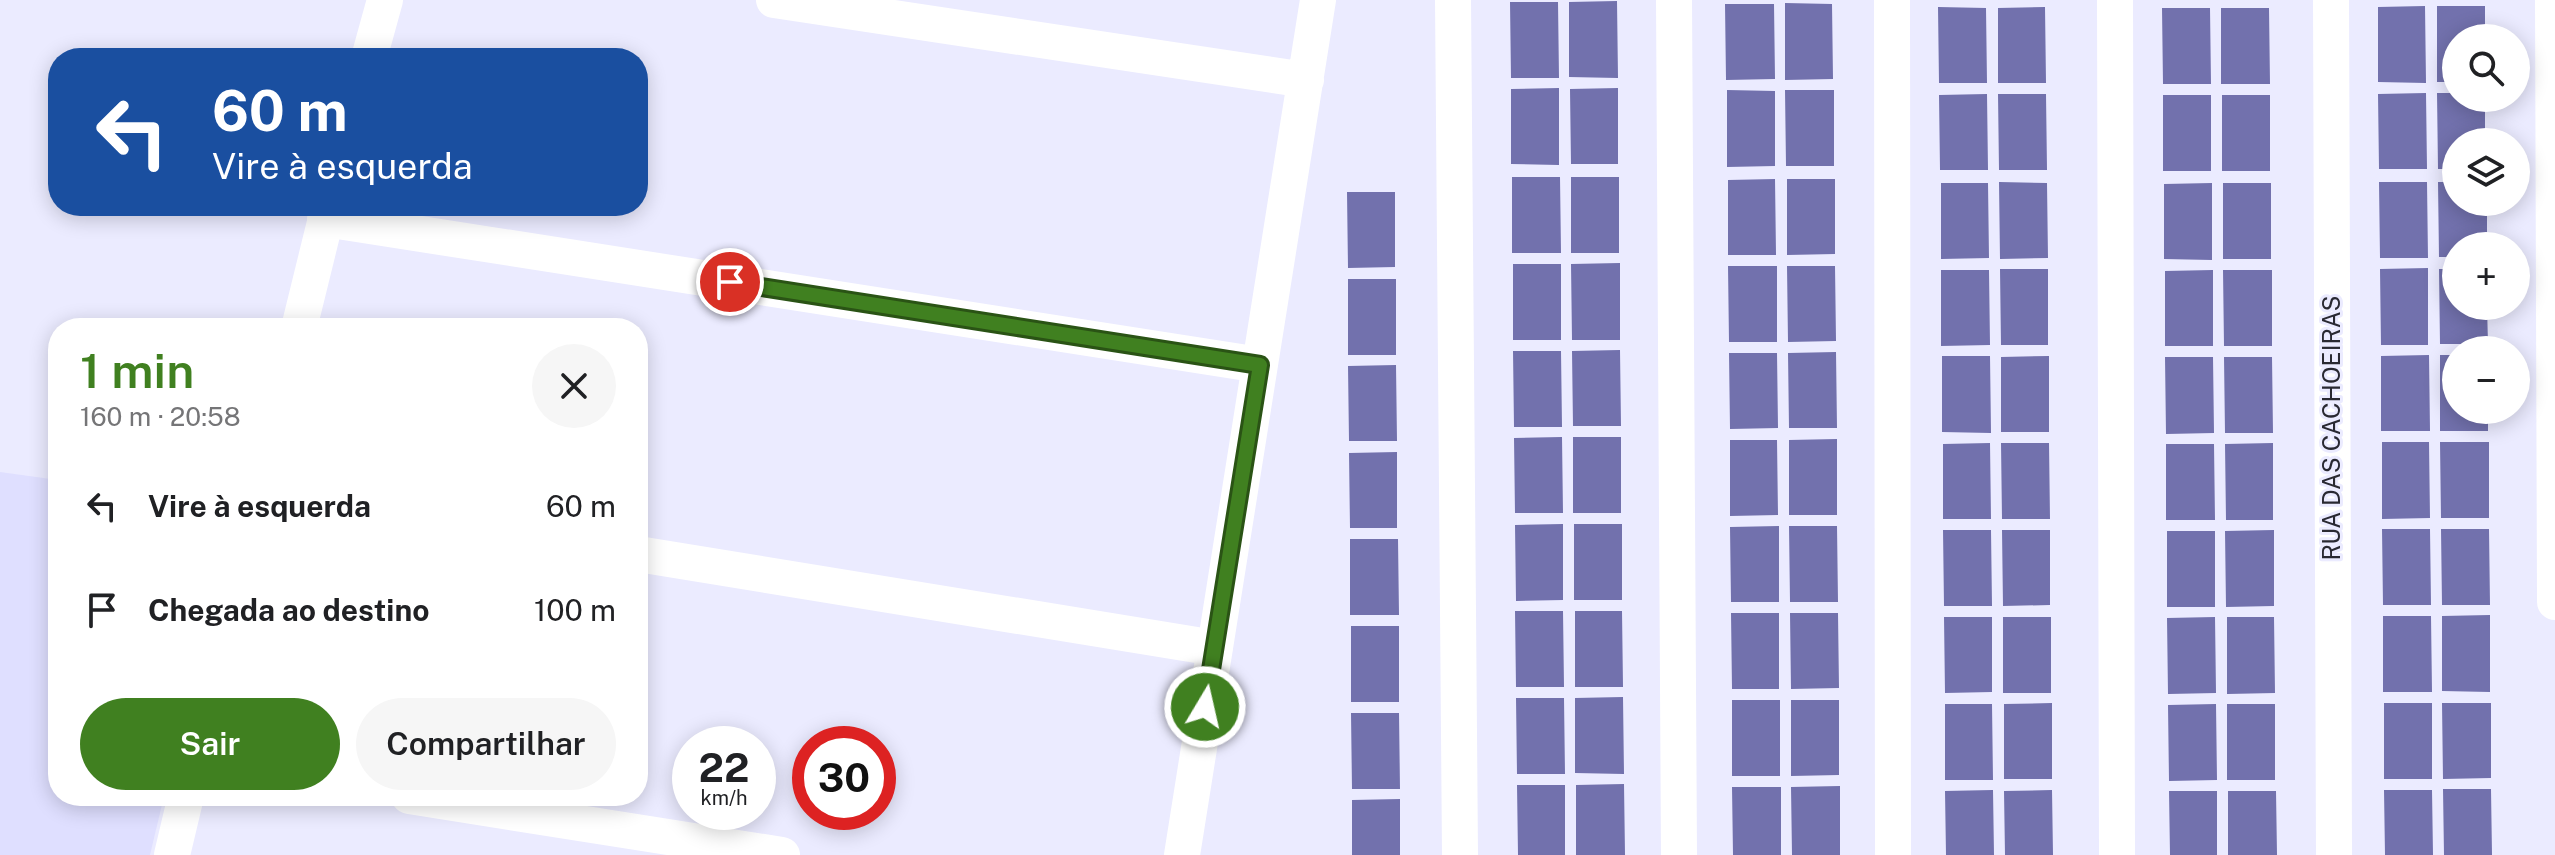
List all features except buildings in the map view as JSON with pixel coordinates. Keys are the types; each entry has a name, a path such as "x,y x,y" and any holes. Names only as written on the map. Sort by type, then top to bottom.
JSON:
{"street":[{"path":"372,48 385,0"},
{"path":"774,0 1306,80"},
{"path":"1182,855 1318,0"},
{"path":"1453,0 1460,855"},
{"path":"1674,0 1679,855"},
{"path":"1892,0 1893,855"},
{"path":"2115,0 2117,855"},
{"name":"RUA DAS CACHOEIRAS","path":"2331,0 2334,855"},
{"path":"2553,0 2555,602"},
{"path":"301,318 326,216"},
{"path":"351,216 1260,365"},
{"path":"648,556 1215,648"},
{"path":"172,855 184,806"},
{"path":"472,806 782,855"}],"shaded area":[{"path":"0,472 48,479 48,806 162,806 150,855 0,855"}],"route":[{"path":"730,282 1260,365 1205,707"}]}
